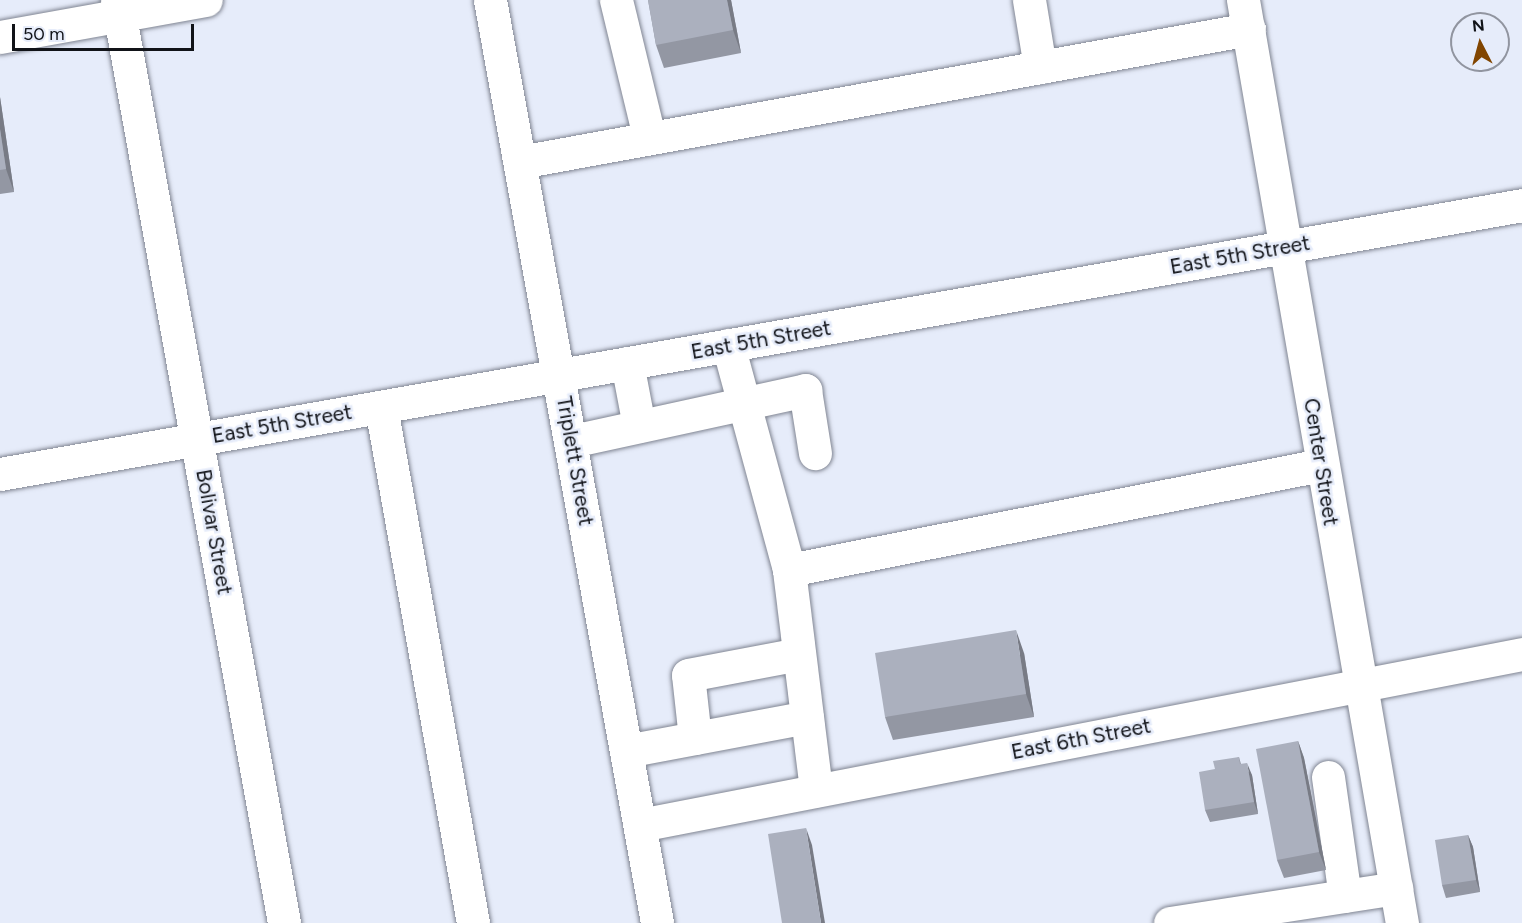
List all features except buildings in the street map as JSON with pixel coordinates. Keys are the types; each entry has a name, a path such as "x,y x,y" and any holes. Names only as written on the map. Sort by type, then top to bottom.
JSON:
{"street":[{"path":"0,37 119,8 206,0"},
{"name":"Triplett Street","path":"490,0 572,441 657,923"},
{"path":"616,0 649,136"},
{"path":"1029,0 1040,67"},
{"name":"Bolivar Street","path":"119,8 284,923"},
{"path":"520,162 649,136 1040,67 1246,15"},
{"name":"Center Street","path":"1246,15 1287,247 1321,465 1402,923"},
{"name":"East 5th Street","path":"0,474 1522,205"},
{"path":"728,345 742,404 789,570 816,790"},
{"path":"627,363 639,426"},
{"path":"572,441 805,390 815,453"},
{"path":"381,407 473,923"},
{"path":"789,570 1321,465"},
{"path":"696,738 688,675 799,654"},
{"name":"East 6th Street","path":"640,825 1522,654"},
{"path":"626,751 807,717"},
{"path":"1328,777 1345,896"},
{"path":"1170,923 1396,888"}]}
